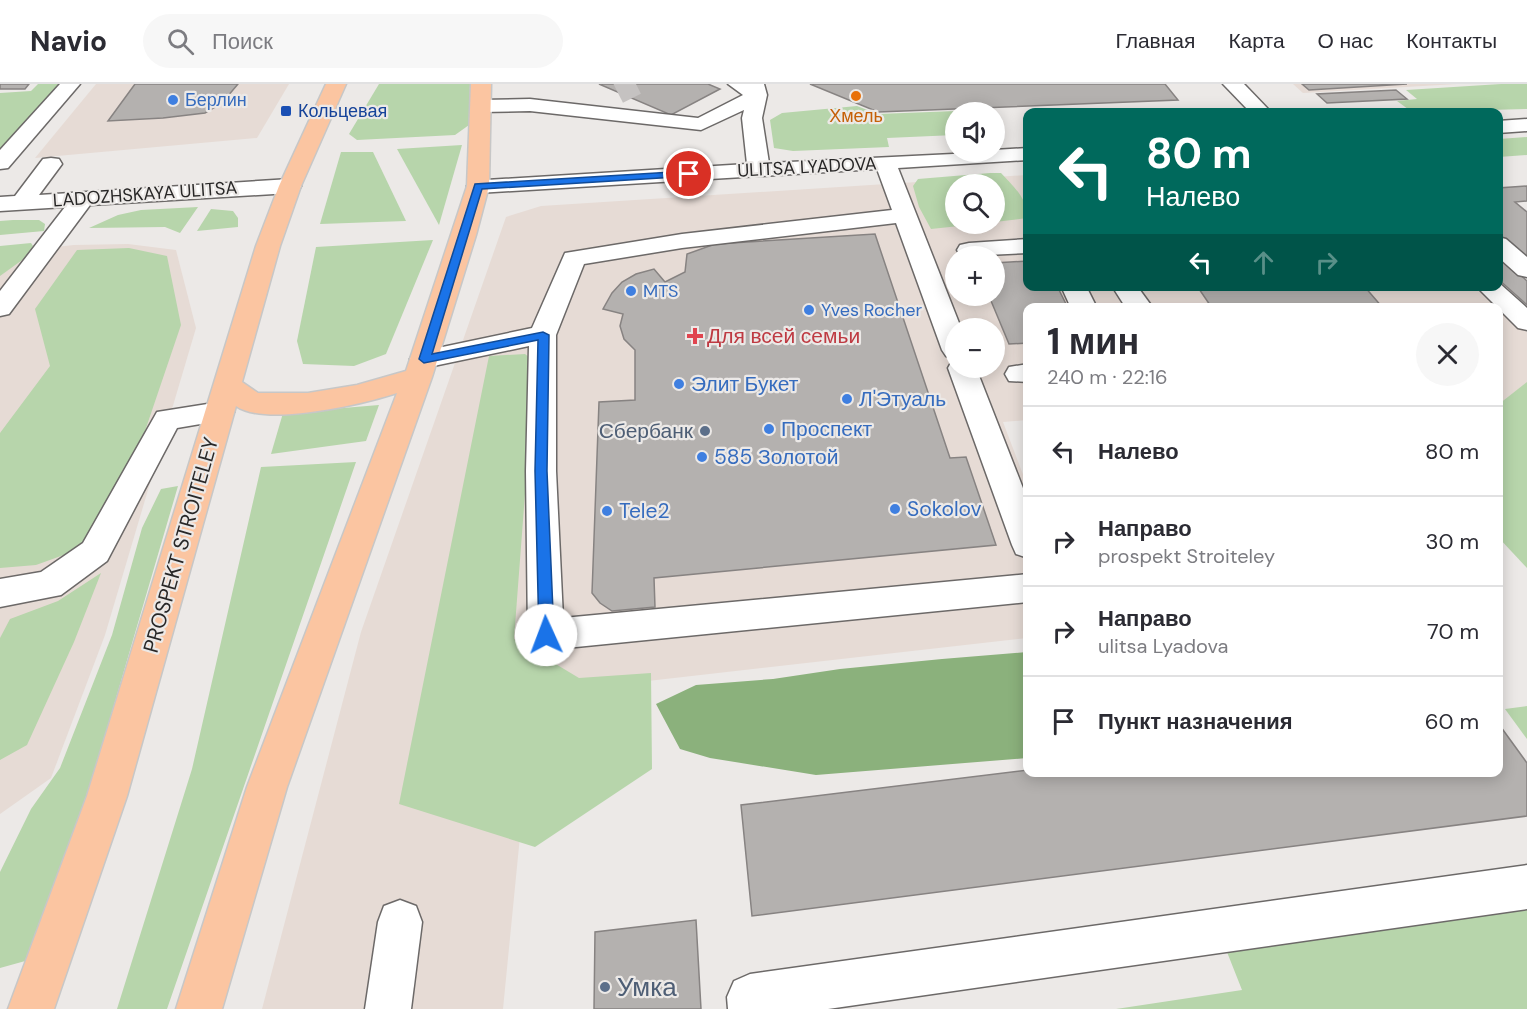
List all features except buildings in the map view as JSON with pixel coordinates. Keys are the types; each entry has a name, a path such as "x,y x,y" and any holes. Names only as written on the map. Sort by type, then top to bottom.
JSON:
{"main road":[{"name":"PROSPEKT STROITELEY","path":"31,1009 107,796 268,246 290,186 336,84"},
{"path":"199,1009 267,787 421,368 478,186 481,84"},
{"path":"224,399 252,404 308,403 358,395 421,368"}],"street":[{"path":"0,164 70,84"},
{"path":"738,84 756,89"},
{"path":"1233,84 1258,108"},
{"path":"582,102 701,124 756,89"},
{"path":"756,89 752,118 759,170"},
{"path":"481,106 582,102 618,93"},
{"path":"1503,127 1527,125"},
{"name":"ULITSA LYADOVA","path":"478,186 885,162 1023,160"},
{"path":"885,162 945,322"},
{"path":"11,203 51,164"},
{"name":"LADOZHSKAYA ULITSA","path":"11,203 290,186"},
{"path":"0,308 84,198"},
{"path":"905,215 682,241 574,258 543,335 541,471 546,635 1023,588"},
{"path":"1005,248 1023,246"},
{"path":"1503,248 1527,270"},
{"path":"1493,291 1527,322"},
{"path":"421,368 543,335"},
{"path":"966,378 1023,532"},
{"path":"0,593 49,585 94,552 167,419 224,399"},
{"path":"751,1009 750,997 1527,887"},
{"path":"388,1009 400,922"}],"shaded area":[{"path":"96,84 289,84 257,138 35,158"},
{"path":"1293,84 1457,84 1303,93"},
{"path":"1023,175 1023,291 1484,291 1497,303 1023,303 1023,420 1003,422 1023,474 1023,638 534,694 503,1009 262,1009 361,632 506,217 541,206 945,180 945,234 1005,234 1005,176"},
{"path":"128,244 176,250 196,328 105,635 51,778 0,814 0,253 74,245"},
{"path":"1503,309 1527,332 1527,415 1503,435"}],"green space":[{"path":"38,84 62,84 0,154 0,93 31,91"},
{"path":"379,84 470,84 469,125 455,135 357,140 349,134"},
{"path":"1527,84 1527,109 1407,108 1397,101 1417,99 1406,90"},
{"path":"857,106 878,114 945,111 945,135 887,138 889,147 793,151 774,148 770,120 782,113"},
{"path":"1527,137 1527,155 1503,157 1503,139"},
{"path":"462,145 439,225 397,149"},
{"path":"341,152 373,152 406,221 320,224"},
{"path":"945,177 945,228 931,229 919,207 913,186 918,179"},
{"path":"1005,177 1023,199 1023,218 1005,221"},
{"path":"198,207 180,233 165,227 89,228 118,215 141,210"},
{"path":"211,209 233,211 238,218 238,227 197,231"},
{"path":"39,220 45,224 44,231 0,235 0,221"},
{"path":"433,240 386,354 354,366 303,364 297,341 316,247"},
{"path":"31,243 33,246 25,258 0,276 0,246"},
{"path":"129,248 167,256 181,325 145,431 83,548 36,565 0,568 0,433 50,366 35,309 77,250"},
{"path":"525,354 535,362 514,639 579,678 651,673 652,769 535,847 399,804 489,356"},
{"path":"1527,382 1527,568 1503,542 1503,401"},
{"path":"379,405 366,441 271,454 283,413"},
{"path":"356,462 167,1009 117,1009 192,769 261,467"},
{"path":"178,486 107,729 36,958 0,968 0,872 31,809 60,768 112,635 142,528 161,489"},
{"path":"101,573 74,642 27,745 0,760 0,638 10,619 58,601"},
{"path":"1023,652 1023,758 816,775 710,758 680,749 656,704 696,685 773,679 840,669"},
{"path":"1527,706 1527,739 1505,709"},
{"path":"1527,904 1527,1009 1116,1009 1242,990 1225,947"}],"tunnel":[{"path":"618,93 636,84"}],"place":[{"name":"Хмель","path":"856,96"},
{"name":"Берлин","path":"173,100"},
{"name":"Кольцевая","path":"286,111"},
{"name":"MTS","path":"631,291"},
{"name":"Yves Rocher","path":"809,310"},
{"name":"Для всей семьи","path":"695,336"},
{"name":"Элит Букет","path":"679,384"},
{"name":"Л'Этуаль","path":"847,399"},
{"name":"Проспект","path":"769,429"},
{"name":"Сбербанк","path":"705,431"},
{"name":"585 Золотой","path":"702,457"},
{"name":"Sokolov","path":"895,509"},
{"name":"Tele2","path":"607,511"},
{"name":"Умка","path":"605,987"}],"route":[{"path":"546,635 541,471 543,335 424,359 478,186 689,174"}]}
